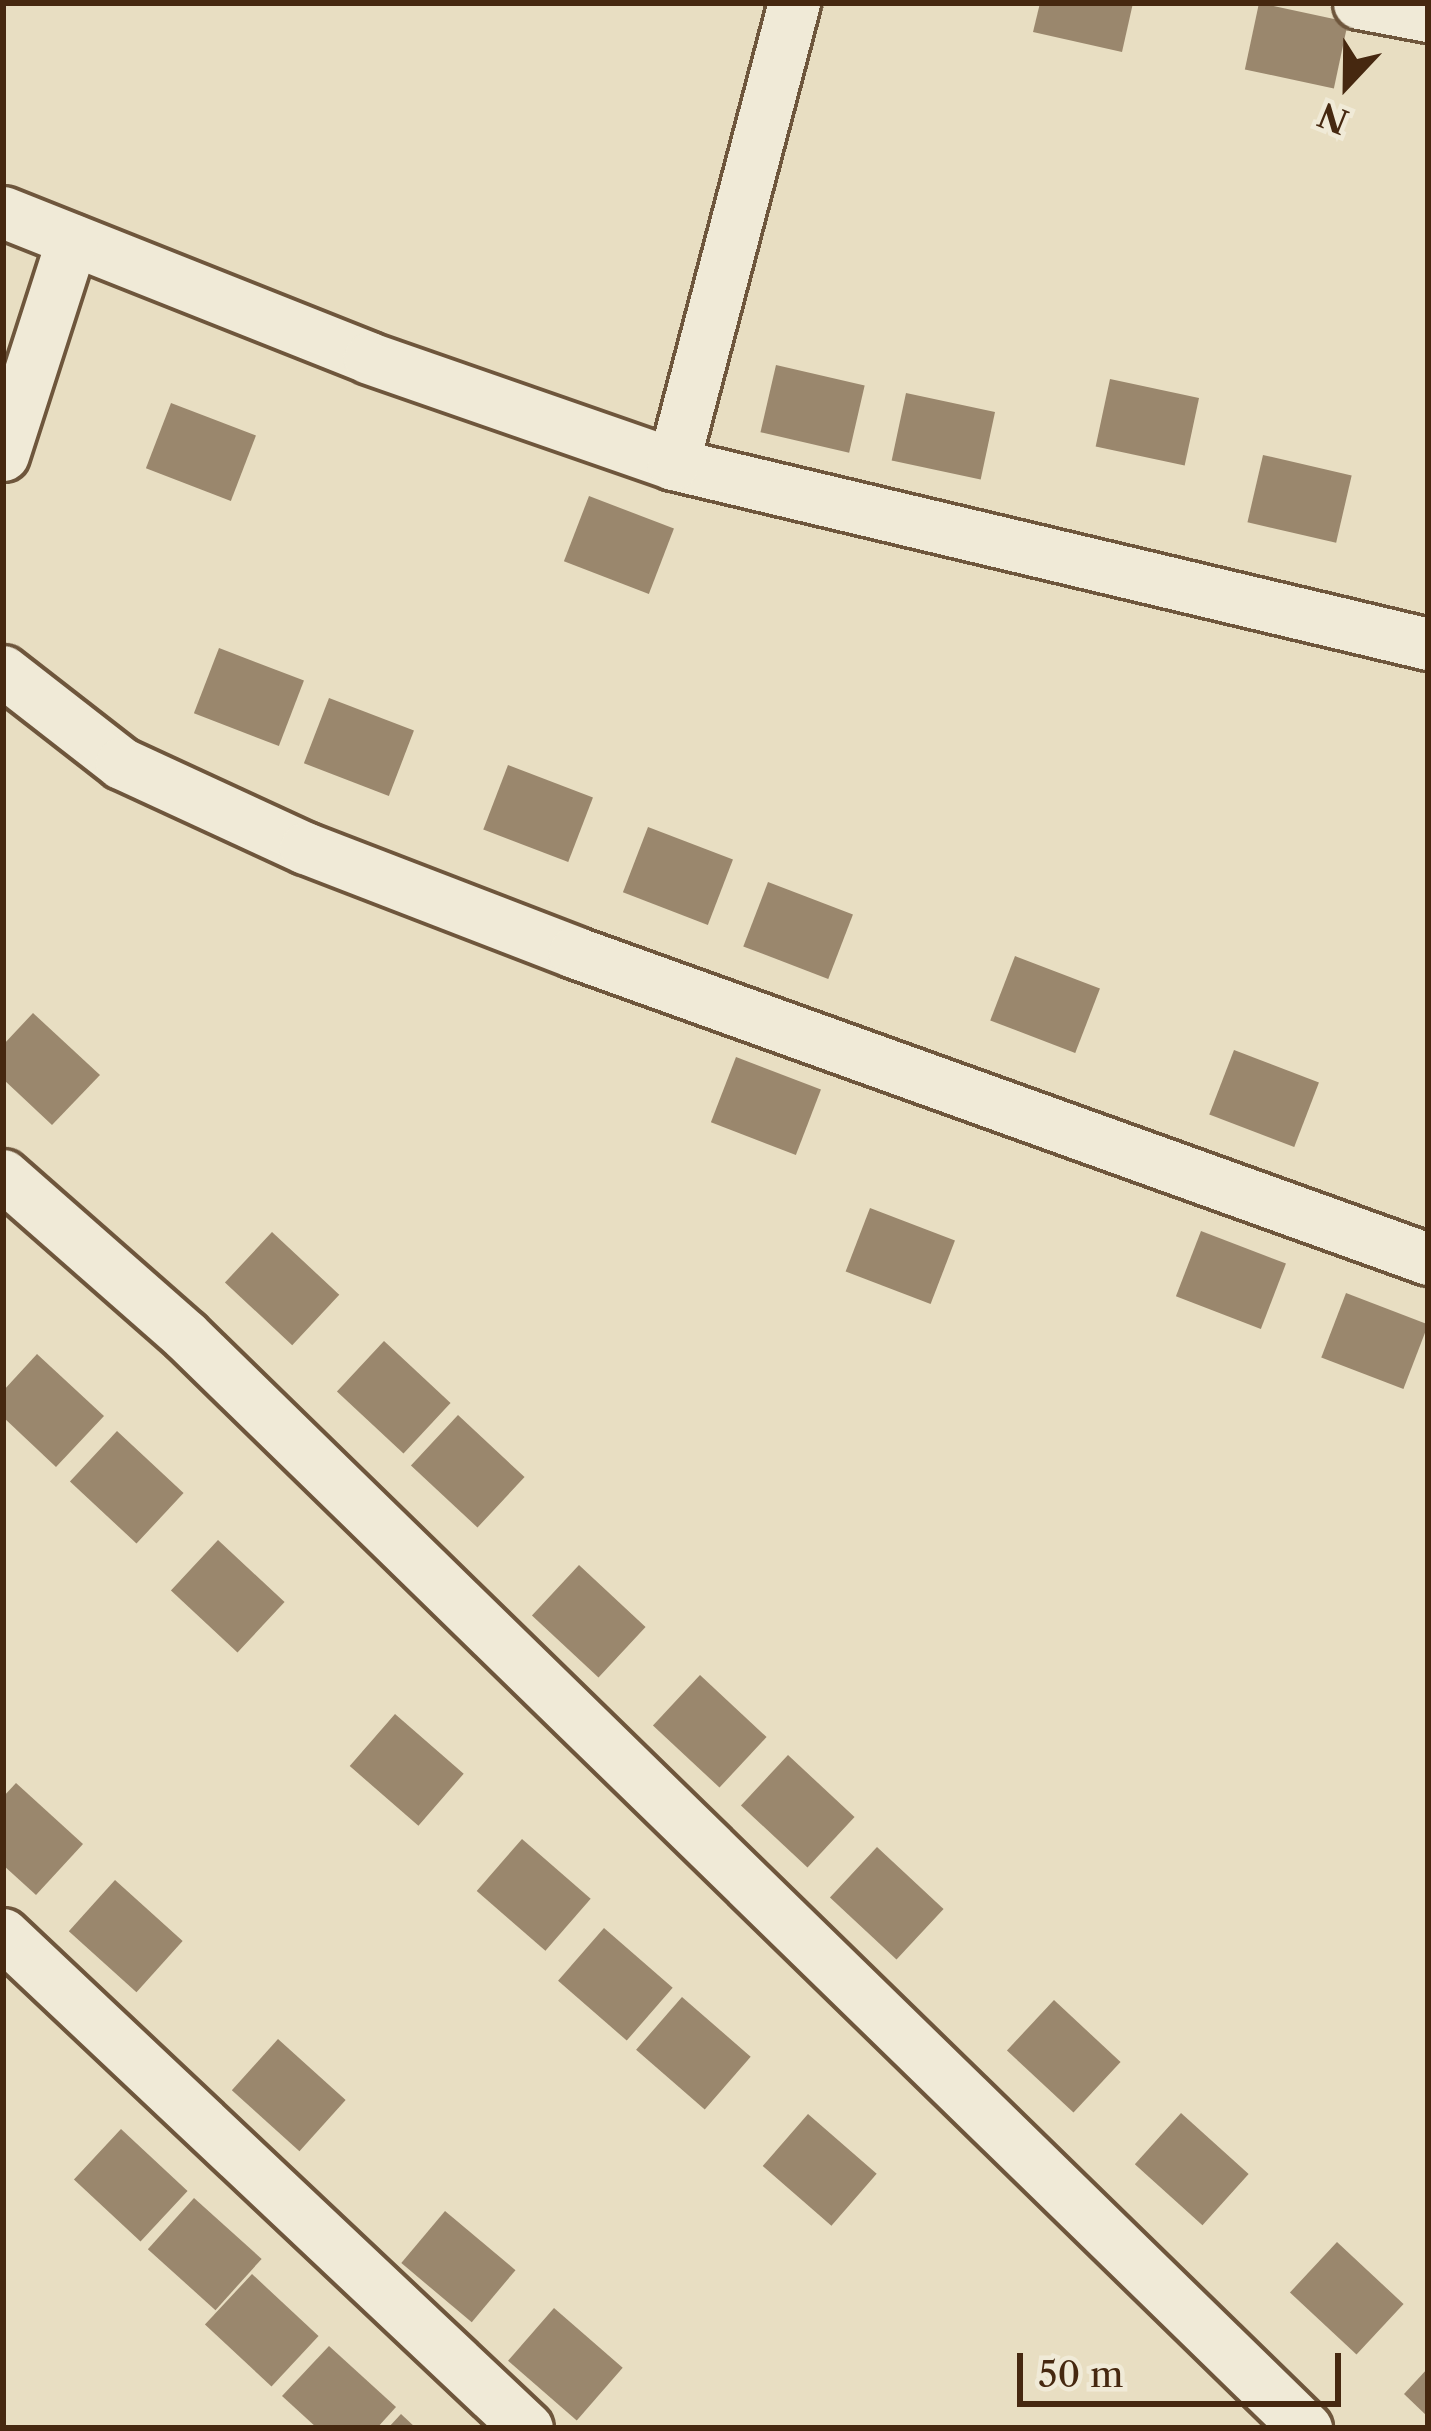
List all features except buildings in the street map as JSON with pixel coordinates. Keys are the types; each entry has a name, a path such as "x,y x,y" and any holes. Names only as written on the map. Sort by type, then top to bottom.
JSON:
{"street":[{"path":"673,464 794,3"},
{"path":"1360,3 1428,16"},
{"path":"3,212 369,358 673,464 1428,644"},
{"path":"3,455 72,240"},
{"path":"3,671 121,763 304,848 574,952 1428,1258"},
{"path":"3,1174 185,1335 1306,2428"},
{"path":"3,1934 527,2428"}]}
